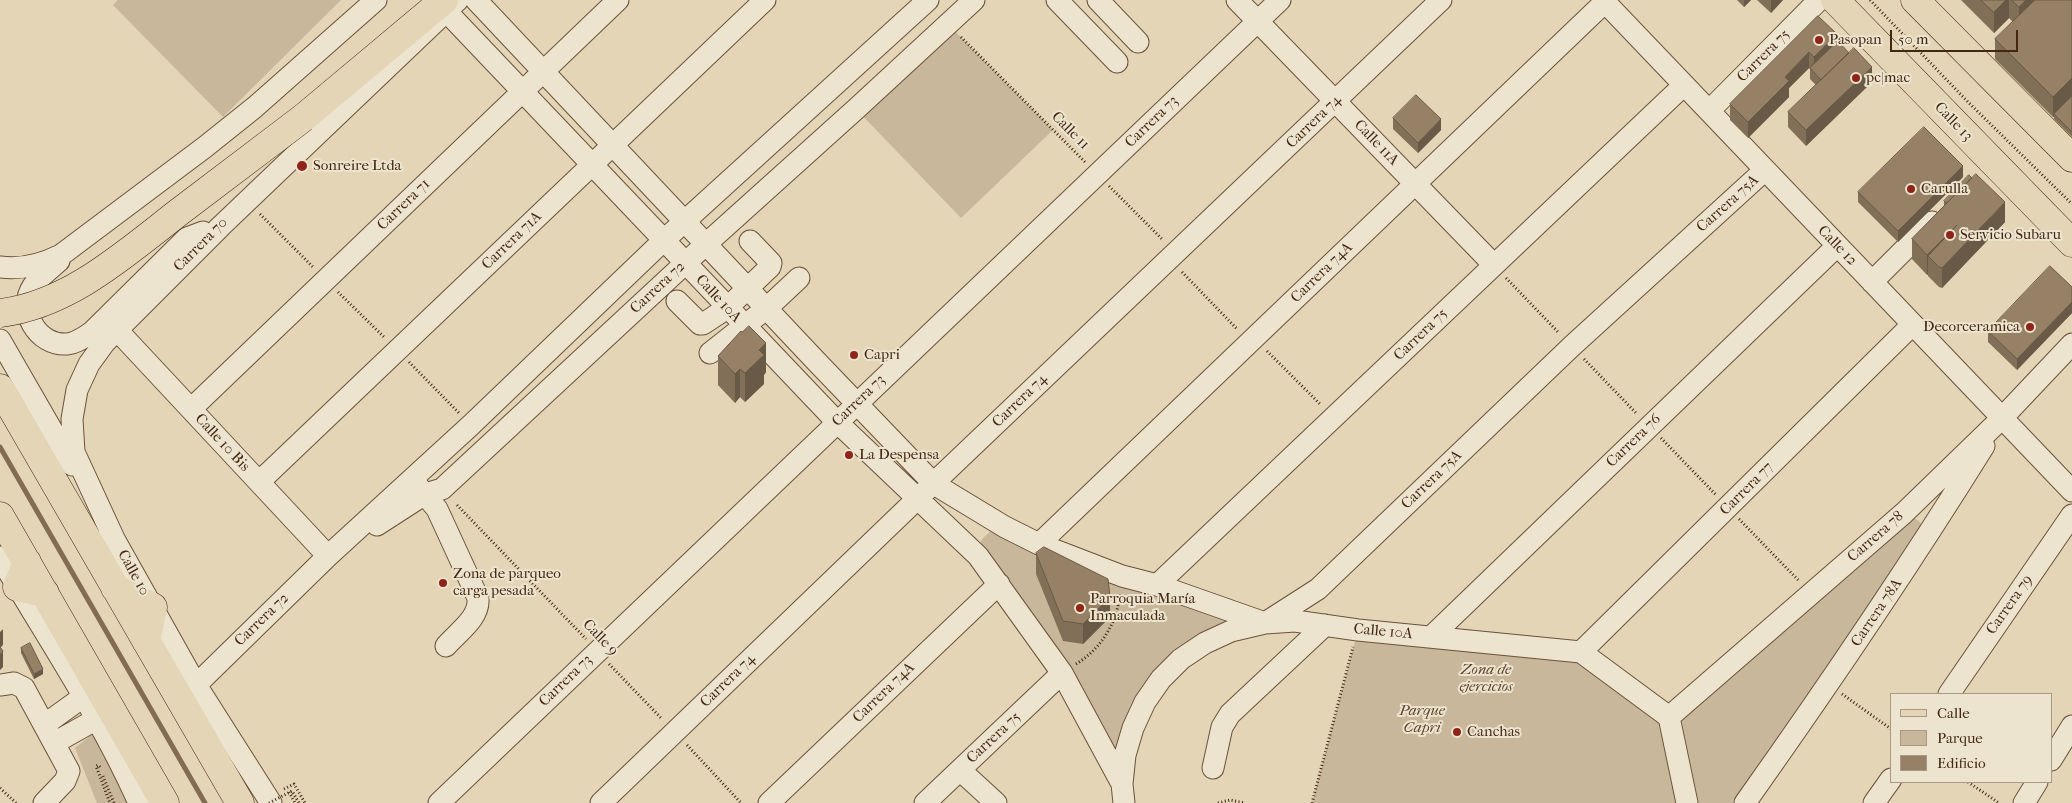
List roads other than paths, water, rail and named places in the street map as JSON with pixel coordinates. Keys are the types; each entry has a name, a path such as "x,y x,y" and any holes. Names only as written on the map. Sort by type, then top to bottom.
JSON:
{"main road":[{"name":"Calle 13","path":"1835,0 1984,170 2072,243"},
{"path":"1915,0 2072,158"},
{"path":"0,313 18,311 40,304 97,273 303,118 449,4"},
{"name":"Calle 10","path":"0,388 240,803"},
{"path":"0,516 45,593 134,792 165,803"},
{"path":"27,562 18,587 45,593"},
{"path":"115,588 153,608 146,641"}],"street":[{"path":"0,267 27,268 45,263 61,255 206,147 255,107 376,0"},
{"name":"Calle 10A","path":"476,0 856,404 934,484 1005,527 1039,544 1122,576 1157,585 1265,622 1296,621 1358,630 1581,652"},
{"name":"Carrera 71","path":"191,409 618,0"},
{"name":"Carrera 71A","path":"259,482 764,0"},
{"name":"Carrera 72","path":"426,487 471,425 663,241 928,0"},
{"name":"Carrera 72","path":"196,685 328,556 426,487 685,264 974,0"},
{"path":"1057,0 1117,62"},
{"path":"1098,0 1138,42"},
{"name":"Calle 11A","path":"1238,0 1494,266"},
{"name":"Carrera 73","path":"439,803 1280,0"},
{"name":"Carrera 74","path":"600,803 1441,0"},
{"name":"Carrera 75","path":"1709,111 1819,0"},
{"name":"Calle 12","path":"1604,1 2072,491"},
{"name":"Carrera 74A","path":"1039,544 1604,1"},
{"name":"Calle 10A","path":"449,4 522,92 744,326 837,422 978,556 1062,673 1123,793"},
{"name":"Carrera 70","path":"116,543 74,452 72,419 77,390 86,369 96,353 116,330 449,4"},
{"name":"Carrera 75","path":"1157,585 1684,85"},
{"name":"Carrera 75A","path":"1123,793 1125,755 1132,728 1145,702 1161,679 1181,659 1205,643 1231,631 1265,622 1318,589 1572,346 1765,170"},
{"path":"1872,282 1948,206"},
{"path":"75,245 33,286 28,298 28,313 32,326 41,336 53,342 67,344 80,340 92,332 187,238 221,226"},
{"path":"677,301 700,324 703,324 727,308 749,289 771,265 750,241"},
{"name":"Carrera 76","path":"1432,636 1837,246"},
{"path":"710,353 767,308 799,278"},
{"name":"Carrera 77","path":"1581,652 1912,325"},
{"name":"Calle 10 Bis","path":"116,330 328,556"},
{"name":"Calle 10","path":"0,340 196,685 270,803"},
{"name":"Carrera 78","path":"1669,717 1904,513 2002,418 2072,344"},
{"name":"Carrera 78A","path":"1745,803 1829,685 1928,537 2002,418"},
{"path":"426,487 478,598 479,607 476,614 446,646"},
{"name":"Carrera 79","path":"1950,693 2072,515"},
{"path":"978,556 983,538 992,530 1005,527"},
{"path":"0,557 84,697 134,792"},
{"name":"Carrera 74A","path":"769,803 999,584"},
{"path":"1213,768 1222,727 1230,714 1325,626"},
{"path":"1581,652 1669,717 1687,803"},
{"name":"Carrera 75","path":"925,803 1062,673"},
{"path":"0,685 9,682 24,688 69,771 65,781 44,803"},
{"path":"49,734 84,697"},
{"path":"49,734 95,720"},
{"path":"2052,758 2072,726"},
{"path":"960,770 996,803"},
{"path":"1874,803 1890,780"},
{"path":"2024,803 2036,783"}],"waterway":[{"path":"0,447 205,803"}],"place":[{"name":"Pasopan","path":"1819,40"},
{"name":"pc|mac","path":"1856,78"},
{"name":"Sonreire Ltda","path":"302,166"},
{"name":"Carulla","path":"1911,189"},
{"name":"Servicio Subaru","path":"1950,235"},
{"name":"Decorceramica","path":"2030,327"},
{"name":"Capri","path":"854,355"},
{"name":"La Despensa","path":"849,455"},
{"name":"Zona de parqueo carga pesada","path":"443,583"},
{"name":"Parroquia María Inmaculada","path":"1080,608"},
{"name":"Canchas","path":"1457,732"}],"park label":[{"name":"Zona de ejercicios","path":"1486,678"},
{"name":"Parque Capri","path":"1422,720"}]}
